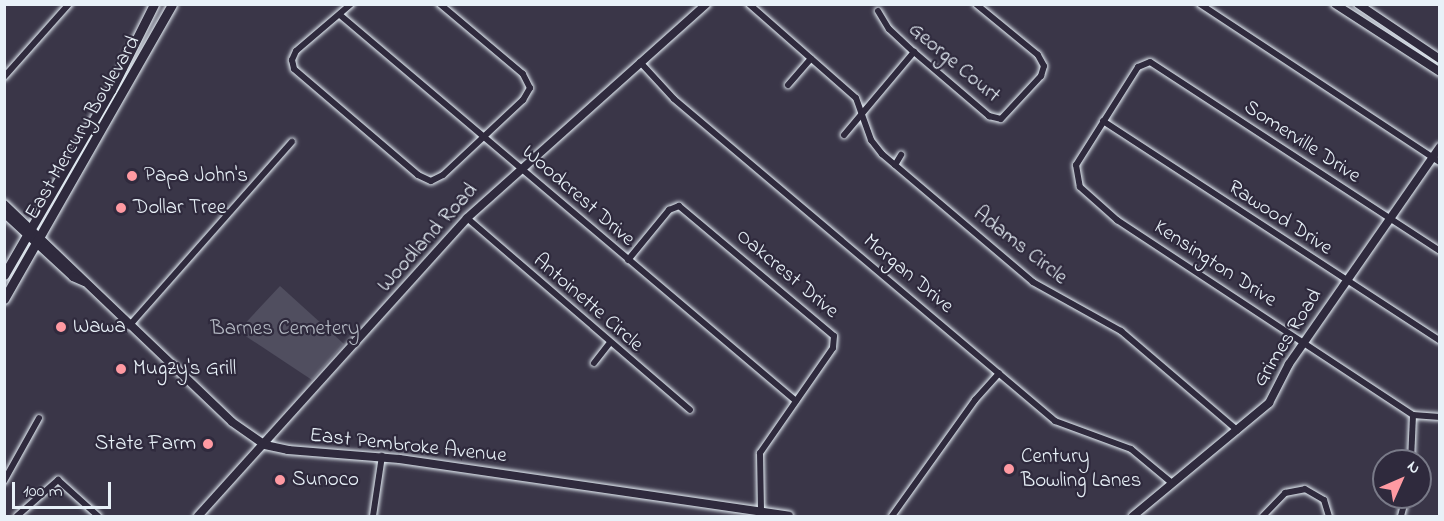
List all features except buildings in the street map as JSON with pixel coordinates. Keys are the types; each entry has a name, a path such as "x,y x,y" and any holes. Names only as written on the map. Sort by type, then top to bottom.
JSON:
{"main road":[{"name":"East Mercury Boulevard","path":"4,275 114,84 154,4"},
{"name":"East Mercury Boulevard","path":"4,299 172,4"},
{"name":"Woodland Road","path":"198,516 265,445 467,218 519,167 706,4"},
{"name":"East Pembroke Avenue","path":"4,204 30,232"},
{"name":"East Pembroke Avenue","path":"4,213 39,240 240,429 265,445 293,451 382,456 789,516"}],"street":[{"path":"4,77 69,4"},
{"path":"351,4 296,51 292,64 303,79 409,167 431,180 443,175 523,100 530,88 523,74 440,4"},
{"name":"Adams Circle","path":"749,4 852,94 863,109 873,143 895,165 1033,282 1121,331 1238,430"},
{"name":"George Court","path":"878,11 889,29 914,52 989,116 996,119 1007,116 1041,76 1043,62 976,4"},
{"path":"1200,4 1436,160"},
{"path":"1335,4 1440,72"},
{"path":"1358,4 1440,59"},
{"name":"Woodcrest Drive","path":"340,15 796,401"},
{"path":"843,135 914,52"},
{"path":"788,85 811,59"},
{"name":"Morgan Drive","path":"640,62 674,99 1055,421 1131,449 1172,483"},
{"name":"Somerville Drive","path":"1103,121 1145,62 1440,252"},
{"name":"Kensington Drive","path":"1103,121 1077,161 1075,177 1084,192 1117,220 1413,415 1440,417"},
{"name":"Rawood Drive","path":"1103,121 1440,341"},
{"path":"129,326 292,142"},
{"name":"Grimes Road","path":"1133,516 1269,403 1304,343 1389,219 1436,160 1440,147"},
{"path":"895,165 901,155"},
{"name":"Oakcrest Drive","path":"628,260 673,207 679,206 834,336 834,348 760,453 760,512"},
{"name":"Antoinette Circle","path":"467,218 609,344 690,411"},
{"path":"594,363 609,344"},
{"path":"892,516 975,399 999,373"},
{"path":"1412,449 1413,415"},
{"path":"4,481 39,418"},
{"path":"373,516 382,456"},
{"path":"17,516 58,480 98,516"},
{"path":"1263,516 1285,493 1299,489 1321,496 1327,504 1329,516"}],"green space":[{"name":"Barnes Cemetery","path":"280,286 344,344 312,380 238,331"}],"place":[{"name":"Papa John's","path":"132,176"},
{"name":"Dollar Tree","path":"121,208"},
{"name":"Wawa","path":"61,327"},
{"name":"Mugzy's Grill","path":"121,369"},
{"name":"State Farm","path":"208,444"},
{"name":"Century Bowling Lanes","path":"1009,469"},
{"name":"Sunoco","path":"280,480"}]}
